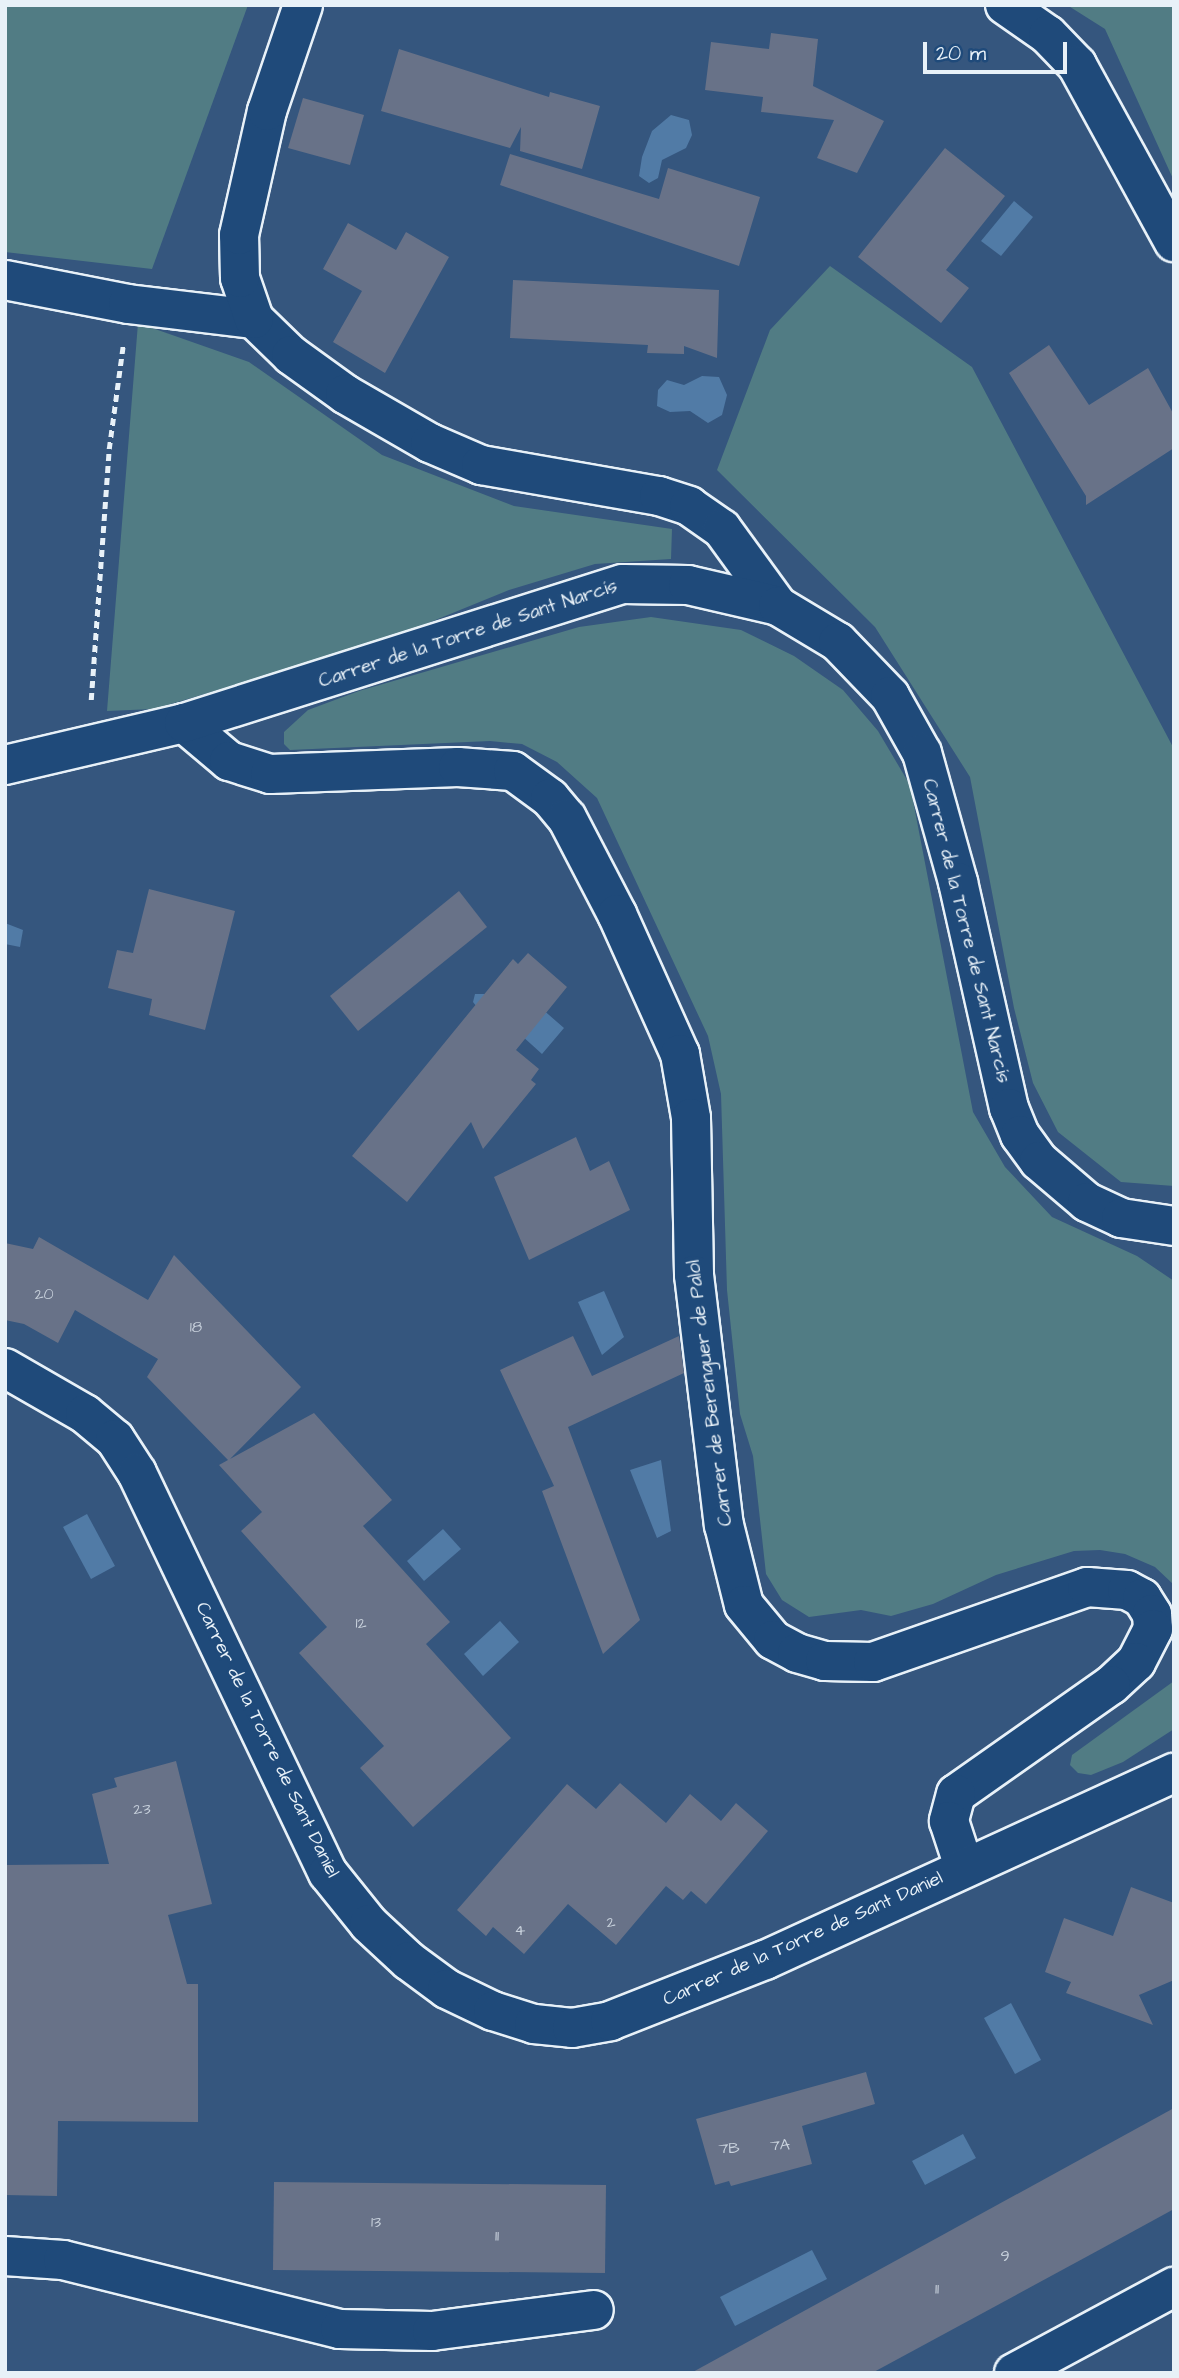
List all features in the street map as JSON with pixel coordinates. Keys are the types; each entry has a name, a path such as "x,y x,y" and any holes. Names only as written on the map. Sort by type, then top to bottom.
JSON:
{"street":[{"path":"303,5 267,111 239,235 240,278 254,319 291,355 345,394 430,443 481,465 659,496 689,506 722,530 778,607"},
{"path":"1004,5 1048,35 1077,65 1174,242"},
{"path":"5,280 128,304 254,319"},
{"name":"Carrer de la Torre de Sant Narcís","path":"5,765 88,742 184,723 623,584 688,585 778,607 838,642 890,696 922,753 958,882 1009,1108 1020,1135 1039,1161 1087,1202 1121,1218 1174,1226"},
{"name":"Carrer de Berenguer de Palol","path":"184,723 229,761 270,774 458,767 513,771 550,798 567,818 623,926 680,1054 691,1118 694,1275 724,1525 744,1605 773,1640 825,1661 873,1662 1087,1587 1127,1590 1142,1598 1152,1615 1153,1629 1136,1662 956,1794 949,1821 964,1867"},
{"name":"Carrer de la Torre de Sant Daniel","path":"5,1368 85,1413 115,1439 137,1473 328,1872 369,1924 447,1989 534,2024 572,2028 610,2021 765,1960 1174,1773"},
{"path":"5,2256 63,2260 340,2329 432,2331 594,2310"},
{"path":"1014,2373 1174,2287"}],"path":[{"path":"88,742 109,449 128,304"}],"green space":[{"path":"5,5 248,5 152,269 5,252"},
{"path":"1067,5 1174,5 1174,181 1105,29"},
{"path":"830,266 972,367 1174,749 1174,1186 1121,1182 1058,1132 1033,1083 1014,1008 970,777 875,627 717,470 770,330"},
{"path":"138,323 249,362 382,455 514,506 672,529 671,559 595,564 509,590 384,641 154,709 107,711"},
{"path":"651,617 741,630 794,656 843,690 878,731 910,785 973,1112 1005,1167 1052,1217 1137,1256 1174,1281 1174,1585 1155,1567 1125,1554 1100,1550 1074,1551 996,1575 933,1604 891,1616 861,1610 809,1617 782,1600 766,1574 753,1456 740,1414 727,1290 721,1094 708,1036 597,798 557,762 522,744 490,741 290,750 284,744 284,732 308,710 359,691 579,627"},
{"path":"1174,1681 1174,1729 1123,1762 1091,1775 1078,1773 1070,1765 1072,1755"}],"water":[{"path":"671,115 689,120 692,135 686,148 662,160 658,178 649,183 639,176 642,157 652,131"},
{"path":"1014,201 1033,217 1001,256 981,241"},
{"path":"702,376 719,377 727,395 722,415 708,423 690,411 670,412 657,406 658,390 667,380 684,385"},
{"path":"5,923 23,930 20,947 5,944"},
{"path":"503,975 564,1028 542,1054 488,1005 477,1007 473,1002 475,994 486,994"},
{"path":"604,1291 624,1337 602,1355 578,1302"},
{"path":"661,1460 671,1531 657,1538 630,1470"},
{"path":"87,1514 115,1566 91,1579 63,1527"},
{"path":"443,1529 461,1549 424,1581 407,1561"},
{"path":"500,1621 519,1642 483,1676 464,1654"},
{"path":"1011,2003 1041,2060 1015,2074 984,2018"},
{"path":"963,2134 976,2158 925,2185 912,2161"},
{"path":"812,2250 827,2279 735,2326 720,2297"}],"building":[{"path":"771,33 818,39 813,86 884,121 857,173 817,158 834,120 761,112 763,97 705,90 711,42 769,49"},
{"path":"399,49 549,97 550,92 600,106 582,169 520,151 521,127 510,148 381,111"},
{"path":"303,98 364,115 350,165 288,148"},
{"path":"945,148 1005,196 946,270 969,288 941,323 858,257"},
{"path":"510,154 659,199 668,168 760,197 739,266 500,185"},
{"path":"348,223 396,250 406,232 449,257 385,373 333,342 362,291 323,269"},
{"path":"513,280 719,290 717,358 684,346 684,354 647,353 648,345 510,338"},
{"path":"1049,345 1089,405 1148,368 1174,415 1174,448 1086,505 1086,496 1009,373"},
{"path":"149,889 235,911 205,1030 149,1015 152,999 108,988 117,950 133,953"},
{"path":"459,891 487,927 358,1031 330,996"},
{"path":"528,953 567,987 516,1050 539,1069 531,1080 536,1084 483,1149 471,1122 407,1202 352,1156 513,959 518,964"},
{"path":"576,1137 590,1171 609,1161 630,1210 529,1260 494,1177"},
{"path":"39,1237 148,1300 174,1255 301,1387 230,1459 314,1413 392,1500 363,1526 450,1622 426,1644 511,1738 413,1827 360,1768 384,1746 299,1653 327,1627 241,1531 262,1512 219,1465 228,1460 147,1377 158,1359 75,1310 58,1343 24,1324 5,1320 5,1243 33,1249"},
{"path":"573,1336 592,1376 679,1336 684,1373 568,1427 640,1620 603,1654 542,1491 554,1486 500,1370"},
{"path":"176,1761 212,1904 168,1915 187,1984 198,1984 198,2122 58,2121 57,2196 5,2195 5,1865 109,1864 92,1794 117,1787 114,1778"},
{"path":"620,1783 666,1823 690,1794 721,1821 736,1803 768,1831 706,1904 691,1891 683,1900 666,1886 616,1945 568,1904 524,1954 493,1927 486,1936 457,1910 567,1784 596,1809"},
{"path":"1131,1887 1174,1903 1174,1980 1139,1995 1153,2025 1066,1993 1071,1982 1045,1972 1064,1918 1113,1936"},
{"path":"866,2072 875,2104 802,2126 812,2164 731,2186 729,2181 715,2185 696,2119"},
{"path":"1174,2108 1174,2209 872,2373 691,2373"},
{"path":"274,2182 606,2185 605,2273 273,2270"}]}
